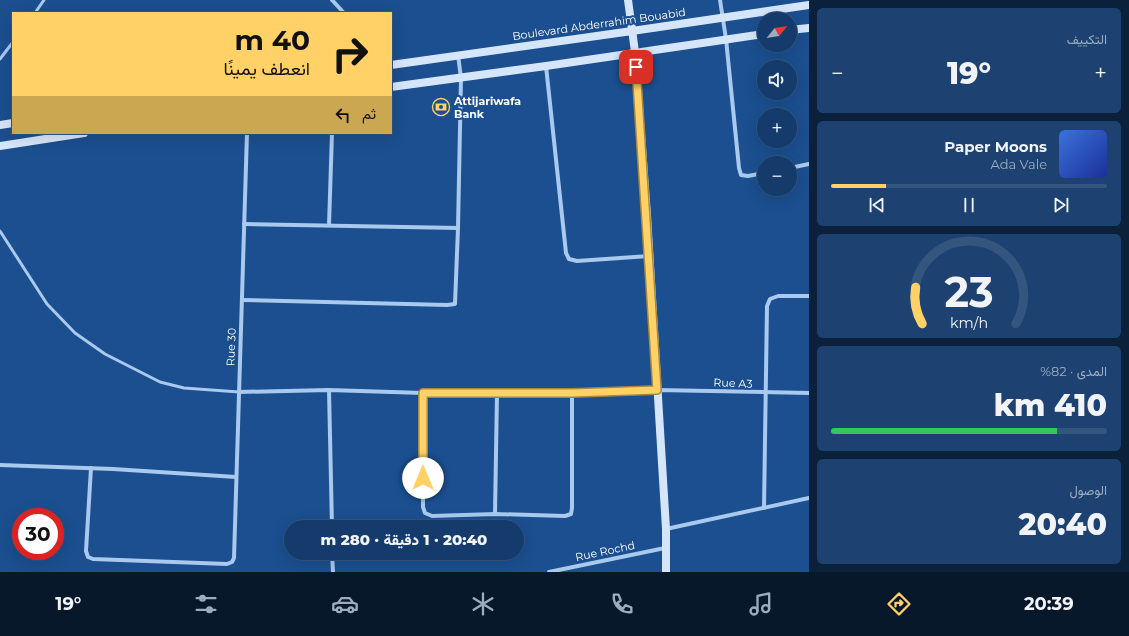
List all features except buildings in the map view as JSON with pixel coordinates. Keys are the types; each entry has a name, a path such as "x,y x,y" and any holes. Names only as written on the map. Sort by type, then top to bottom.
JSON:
{"main road":[{"path":"628,0 635,52 649,256 666,529 666,572"},
{"name":"Boulevard Abderrahim Bouabid","path":"392,63 632,32 809,5"},
{"path":"797,29 809,28"},
{"path":"392,87 757,35"},
{"path":"0,125 12,123"},
{"path":"0,146 78,134"}],"street":[{"path":"332,0 343,12"},
{"path":"720,0 726,39 739,168 742,175 748,176 757,174"},
{"path":"242,300 455,304 458,228 460,78 458,55"},
{"path":"546,66 566,253 570,259 577,261 649,256"},
{"name":"Rue 30","path":"91,468 86,551 88,557 93,559 227,564 232,562 234,558 246,134"},
{"path":"329,225 332,134"},
{"path":"797,167 809,164"},
{"path":"244,224 458,228"},
{"path":"764,508 767,306 770,299 778,296 809,296"},
{"path":"329,390 332,520"},
{"name":"Rue A3","path":"239,392 329,390 423,393 572,393 657,390 809,393"},
{"path":"423,393 423,507 425,513 432,516 495,514 565,516 571,514 572,508 572,393"},
{"path":"495,514 497,393"},
{"path":"0,465 91,468 236,477"},
{"path":"666,529 809,498"},
{"name":"Rue Rochd","path":"550,572 665,548"},
{"path":"332,560 333,572"}],"lane":[{"path":"36,12 44,0"},
{"path":"0,58 12,43"},
{"path":"0,231 47,304 75,333 105,354 160,382 184,388 239,392"}],"place":[{"name":"Attijariwafa Bank","path":"441,107"}],"route":[{"path":"423,478 423,393 572,393 657,390 647,215 636,67"}]}
